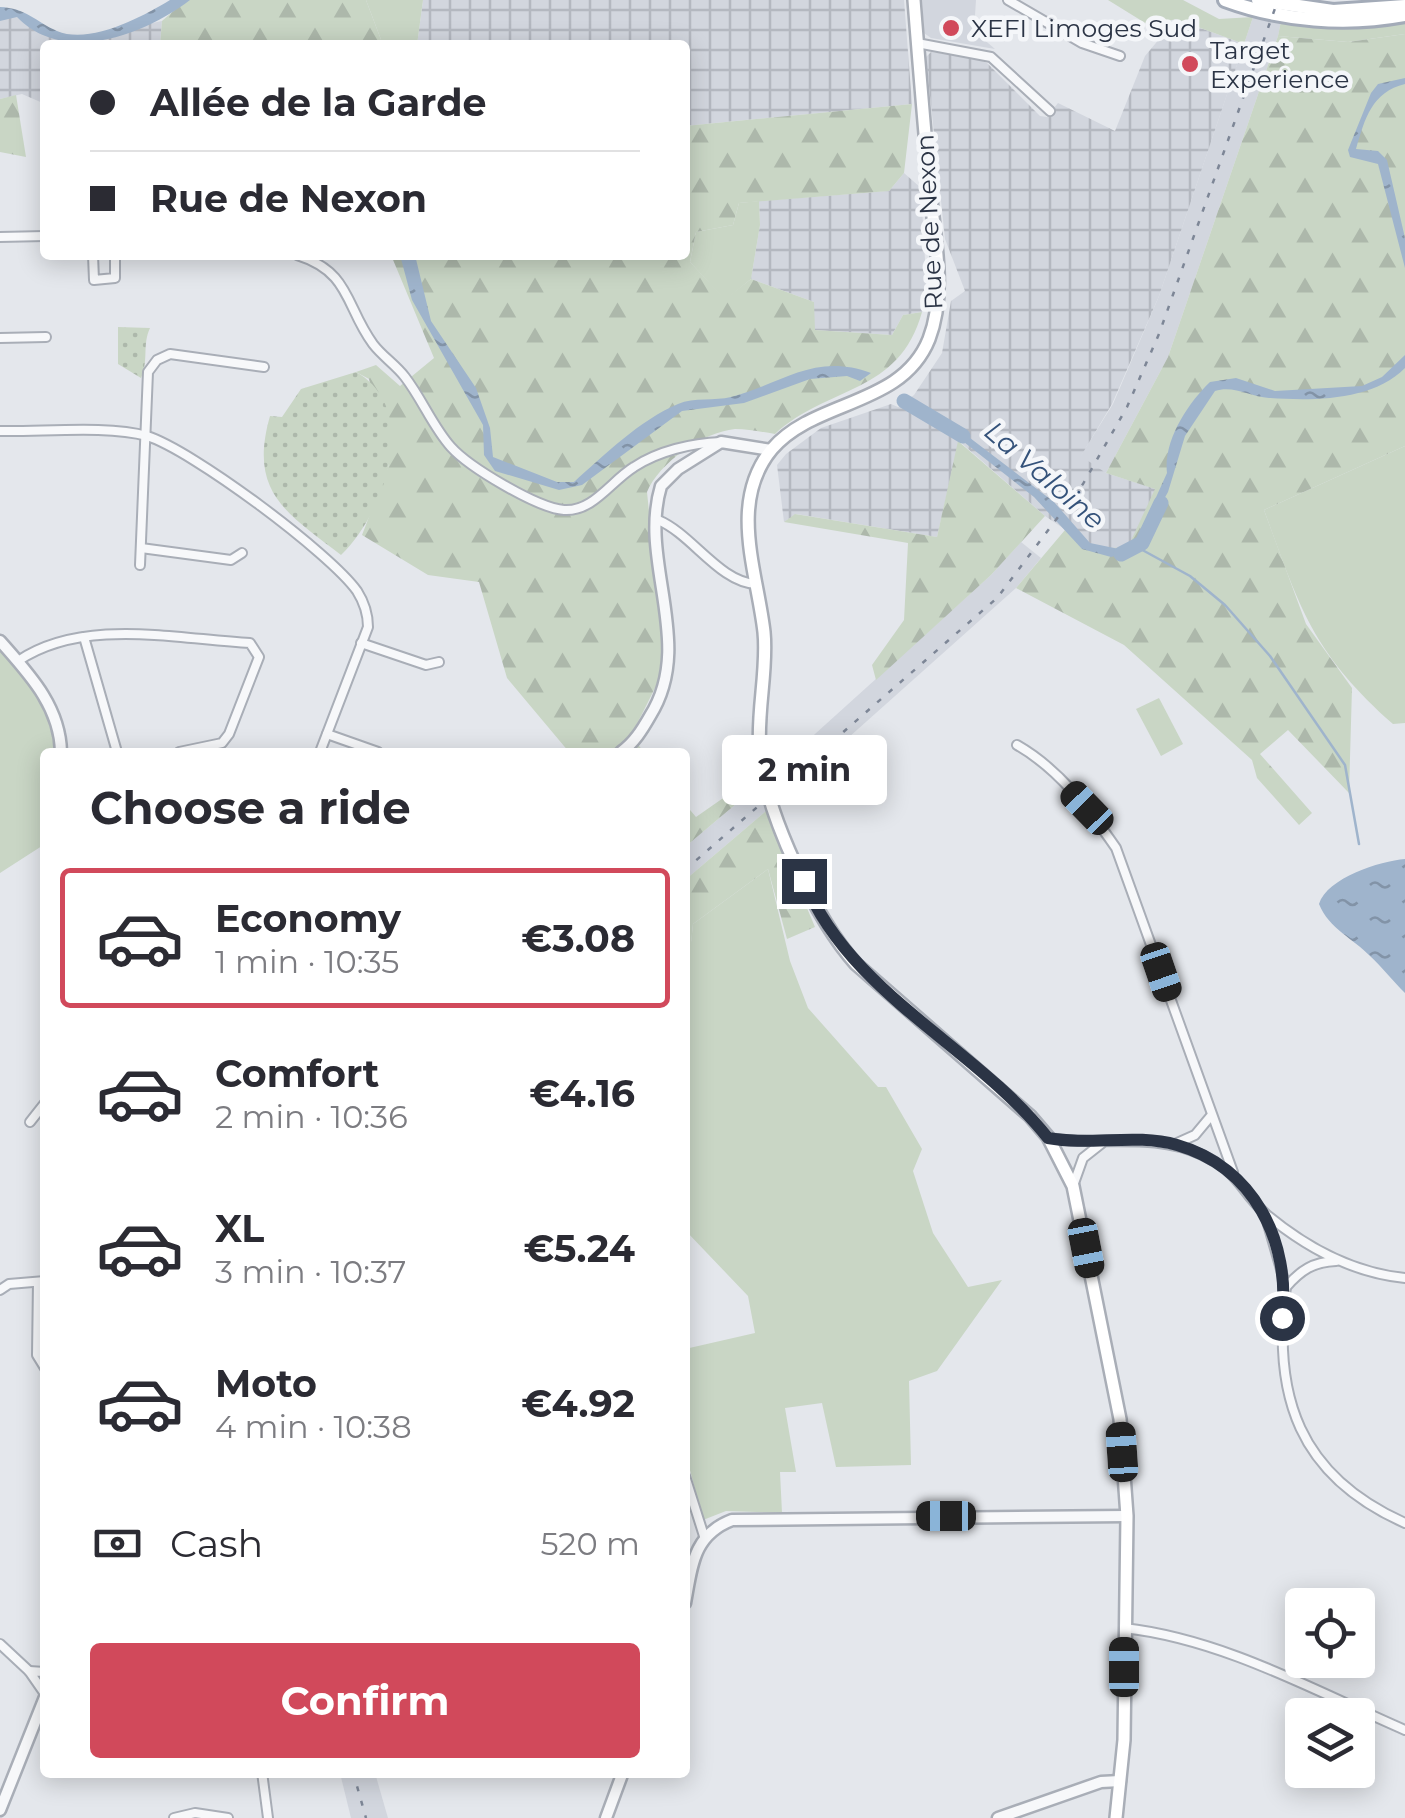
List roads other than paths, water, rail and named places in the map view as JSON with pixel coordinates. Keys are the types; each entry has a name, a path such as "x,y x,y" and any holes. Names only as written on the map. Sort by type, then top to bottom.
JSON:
{"main road":[{"name":"Rue de Nexon","path":"914,0 938,296 928,342 895,382 802,424 772,450 750,497 748,533 764,636 760,752 776,808 818,916 856,964 1010,1096 1048,1138 1073,1186 1120,1419 1127,1516 1116,1818"},
{"path":"1225,0 1292,17 1334,21 1405,15"},
{"path":"1258,0 1333,11 1405,6"}],"street":[{"path":"1008,0 1082,43 1120,56"},
{"path":"917,43 991,57 1050,110"},
{"path":"0,237 40,236"},
{"path":"93,260 94,280 115,278 115,260"},
{"path":"306,260 334,275 352,299 372,344 403,374 450,446 471,465 536,501 564,510 582,506 634,466 677,449 721,442 772,450"},
{"path":"0,338 46,337"},
{"path":"140,565 148,372 157,360 170,354 264,366"},
{"path":"0,431 145,436 194,458 284,525 356,590 368,615 322,748"},
{"path":"625,748 639,734 668,678 658,498 669,476 721,442"},
{"path":"658,520 673,526 734,577 756,584"},
{"path":"140,548 231,560 242,552"},
{"path":"18,661 34,650 107,634 250,643 259,657 229,734 222,743 209,748"},
{"path":"84,637 108,707 116,748"},
{"path":"0,641 50,705 59,748"},
{"path":"361,644 426,664 439,662"},
{"path":"327,734 367,748"},
{"path":"1018,745 1038,758 1075,795 1116,848 1233,1172 1265,1214 1337,1261 1378,1275 1405,1278"},
{"path":"30,1122 40,1109"},
{"path":"1175,1144 1196,1135 1210,1116"},
{"path":"1048,1138 1175,1144 1233,1172"},
{"path":"1062,1162 1083,1158 1102,1143"},
{"path":"1073,1186 1083,1158"},
{"path":"1265,1214 1286,1287 1283,1381 1305,1438 1324,1466 1354,1496 1405,1523"},
{"path":"1286,1287 1301,1270 1320,1262 1337,1261"},
{"path":"0,1290 40,1282"},
{"path":"40,1306 40,1358"},
{"path":"690,1492 704,1536"},
{"path":"690,1578 695,1553 704,1536 732,1520 1127,1516"},
{"path":"1124,1628 1174,1635 1217,1648 1405,1730"},
{"path":"0,1644 29,1671 40,1688"},
{"path":"29,1671 40,1672"},
{"path":"0,1810 4,1788 40,1706"},
{"path":"263,1778 268,1818"},
{"path":"606,1818 622,1778"},
{"path":"998,1818 1100,1782 1120,1782"},
{"path":"174,1818 194,1814 227,1818"}],"water":[{"path":"170,0 190,0 150,25 103,40 57,40 36,32 17,17 0,21 0,7 24,12 70,34 100,32"},
{"path":"1405,78 1405,84 1385,93 1371,108 1356,149 1378,151 1387,160 1405,238 1405,268 1378,164 1350,157 1348,150 1378,84"},
{"path":"401,260 416,260 431,321 476,388 490,428 493,457 557,482 574,482 636,429 678,404 731,397 815,368 851,367 871,373 860,381 847,376 810,379 744,403 682,411 582,485 559,490 495,471 484,455 483,425 412,300"},
{"path":"1405,355 1405,368 1392,379 1342,397 1286,399 1229,389 1215,391 1185,436 1168,492 1135,551 1111,557 1082,549 1034,497 946,428 949,422 1054,502 1090,543 1119,549 1138,537 1167,473 1169,448 1179,423 1210,382 1236,378 1275,391 1362,386 1382,377"},
{"path":"1405,859 1405,993 1364,950 1335,927 1319,904 1332,886 1343,879 1369,867"}],"waterway":[{"name":"La Valoine","path":"904,401 963,436"},
{"name":"La Valoine","path":"1121,554 1142,543 1161,503"},
{"path":"1135,546 1190,576 1225,605 1270,656 1345,765 1359,844"}],"railway":[{"path":"690,866 997,598 1083,484 1127,407 1159,334 1278,0"},
{"path":"355,1778 366,1818"}],"place":[{"name":"XEFI Limoges Sud","path":"951,28"},
{"name":"Target Experience","path":"1190,64"}]}
